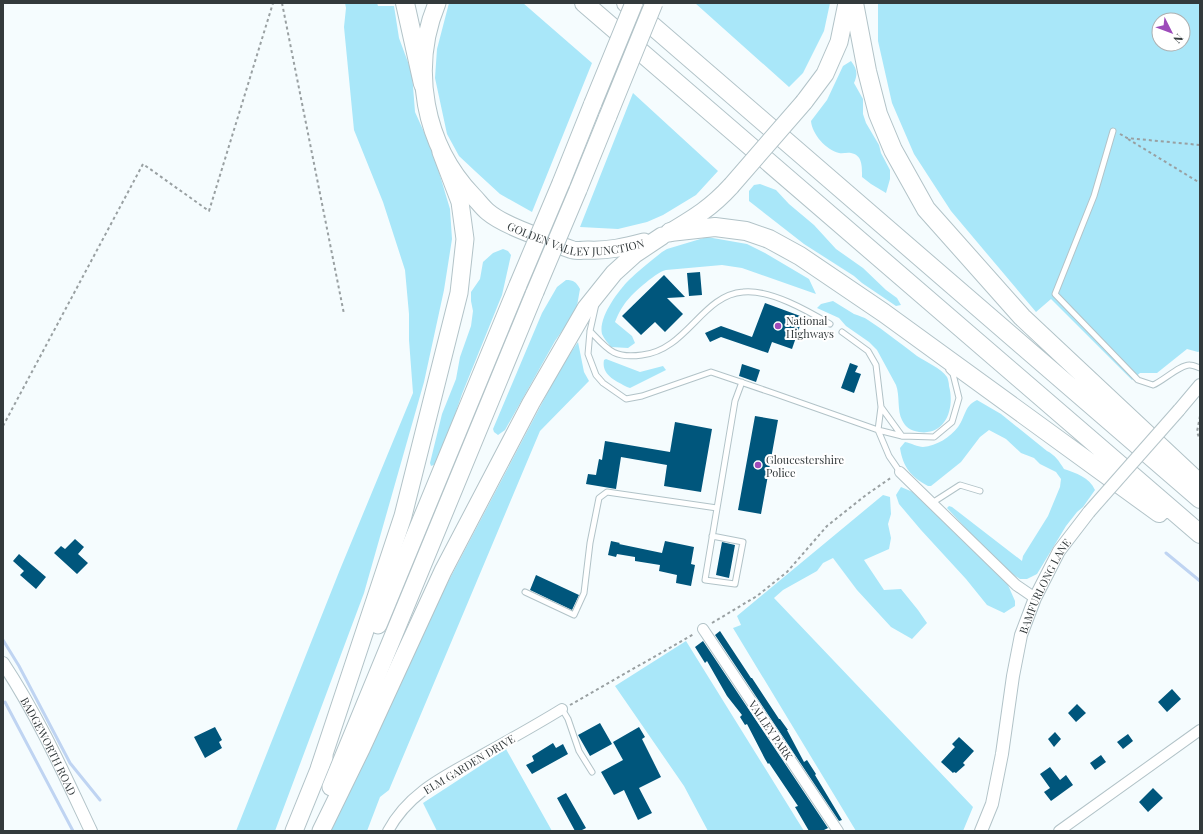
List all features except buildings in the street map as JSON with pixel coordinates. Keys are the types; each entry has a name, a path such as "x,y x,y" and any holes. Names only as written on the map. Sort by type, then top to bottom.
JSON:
{"highway":[{"path":"406,3 423,84"},
{"name":"GOLDEN VALLEY JUNCTION","path":"437,3 428,28 424,45 423,84 429,118 441,152 462,185 488,212 522,231 573,250 604,251 624,248 666,234 702,213 721,198 804,102 825,74 839,42 847,3"},
{"path":"584,3 1200,534"},
{"path":"626,3 1200,499"},
{"path":"294,831 518,285 594,104 634,3"},
{"path":"312,831 536,292 654,3"},
{"path":"854,3 867,70 878,114 893,150 926,209 1022,317 1200,484"},
{"path":"320,766 403,516 459,294 465,239 460,202 441,152"},
{"path":"321,831 443,571 531,403 586,308 614,273 635,254 666,234 715,226 746,231 769,239 800,256 884,313 1200,543"}],"street":[{"name":"BAMFURLONG LANE","path":"981,831 992,804 1002,754 1013,676 1021,635 1035,598 1059,551 1089,512 1200,385"},
{"path":"900,472 1016,585 1035,598"},
{"name":"VALLEY PARK","path":"703,629 838,831"},
{"name":"BADGEWORTH ROAD","path":"3,663 16,683 58,762 91,831"},
{"name":"ELM GARDEN DRIVE","path":"388,831 400,811 415,796 435,782 562,709"},
{"path":"1059,831 1200,730"}],"lane":[{"path":"1113,131 1094,196 1055,294 1138,380 1153,385 1189,364 1200,368"},
{"path":"614,273 596,304 590,331 588,354 596,375 603,383 626,399 642,396 711,372 878,430 902,436 934,437 952,422 959,398 953,374 929,346"},
{"path":"590,331 613,353 628,357 647,355 662,350 679,338 706,311 726,297 743,292 764,293 806,309 830,324"},
{"path":"842,332 868,351 876,365 881,407 878,430 889,456 900,472"},
{"path":"712,536 743,542 735,584 705,580 712,536 735,402 742,382"},
{"path":"881,407 902,436"},
{"path":"932,503 960,485 980,491"},
{"path":"525,592 574,615 584,593 590,543 599,498 607,492 717,508"},
{"path":"562,709 568,719 579,751 592,772"}],"path":[{"path":"3,426 143,164 209,211 273,3"},
{"path":"282,3 344,314"},
{"path":"1113,131 1128,138 1200,183"},
{"path":"1128,138 1200,145"},
{"path":"1200,416 1197,432 1200,440"},
{"path":"562,709 703,629 757,596 787,572 827,526 866,495 900,472"}],"shaded area":[{"path":"345,3 377,3 378,6 394,6 399,38 412,73 415,112 433,152 450,209 452,239 444,290 424,382 364,593 275,831 236,831 339,572 413,393 405,270 383,202 354,130 344,27 346,8"},
{"path":"449,3 523,3 592,63 532,212 500,194 459,156 447,134 435,78 437,49"},
{"path":"695,3 830,3 824,31 803,73 789,87"},
{"path":"878,3 1200,3 1200,351 1198,352 1187,349 1157,373 1140,373 1132,380 1051,299 1036,312 951,211 914,154 892,103 878,41"},
{"path":"851,61 856,72 854,83 863,99 863,114 866,123 879,145 881,153 890,170 890,179 886,193 862,177 861,162 858,156 851,153 839,153 829,149 820,141 812,126 811,121 827,100 843,66"},
{"path":"633,93 718,171 696,195 663,215 647,222 618,229 580,227"},
{"path":"760,184 776,190 789,204 814,225 836,249 863,268 886,290 897,298 901,305 896,306 854,276 804,244 749,201 749,191 754,185"},
{"path":"707,237 747,244 765,253 809,279 816,294 742,268 722,265 666,270 649,280 633,294 621,309 615,322 632,336 635,343 628,348 611,347 602,334 603,320 610,305 625,285 641,269 667,249"},
{"path":"503,249 508,251 511,255 502,295 462,394 441,456 436,464 431,466 430,463 442,414 456,379 460,357 471,326 473,311 471,292 480,279 483,262 493,253"},
{"path":"566,280 571,280 580,289 574,314 555,341 505,430 498,435 493,429 542,313 557,287"},
{"path":"833,301 854,314 863,317 887,333 917,356 937,368 947,377 951,394 951,403 946,419 942,425 936,430 919,432 905,425 900,416 896,385 877,350 869,342 846,326 839,318 817,308 821,304"},
{"path":"578,342 584,372 589,381 540,431 389,790 380,797 367,831 330,831 418,639 561,367"},
{"path":"606,359 640,372 663,366 666,370 630,388 614,380 607,374 604,365 604,360"},
{"path":"977,400 1001,414 1052,454 1064,469 1078,474 1086,479 1095,490 1083,507 1066,526 1037,574 1027,579 1020,579 1011,573 984,548 947,508 949,506 952,507 1022,561 1023,556 1048,516 1060,487 1061,479 1056,472 1040,464 1034,458 1021,453 1006,439 989,430 980,437 961,462 931,486 922,483 912,475 901,455 900,448 905,442 923,447 938,443 947,437 961,423 967,408"},
{"path":"901,487 920,495 1008,585 1015,601 1015,606 1004,613 987,605 966,579 899,504 896,495"},
{"path":"883,495 890,497 891,514 888,524 891,538 889,549 864,560 884,590 901,589 927,623 912,639 891,627 857,590 833,558 823,563 817,571 783,590 774,598 973,807 963,831 856,831 733,628 741,625 737,616"},
{"path":"686,641 804,831 708,831 684,786 615,686"},
{"path":"506,749 552,831 437,831 423,803"}],"waterway":[{"path":"1166,553 1200,581"},
{"path":"3,640 19,666 70,763 100,800"},
{"path":"3,703 5,702 73,831"}],"place":[{"name":"National Highways","path":"778,326"},
{"name":"Gloucestershire Police","path":"758,465"}]}
